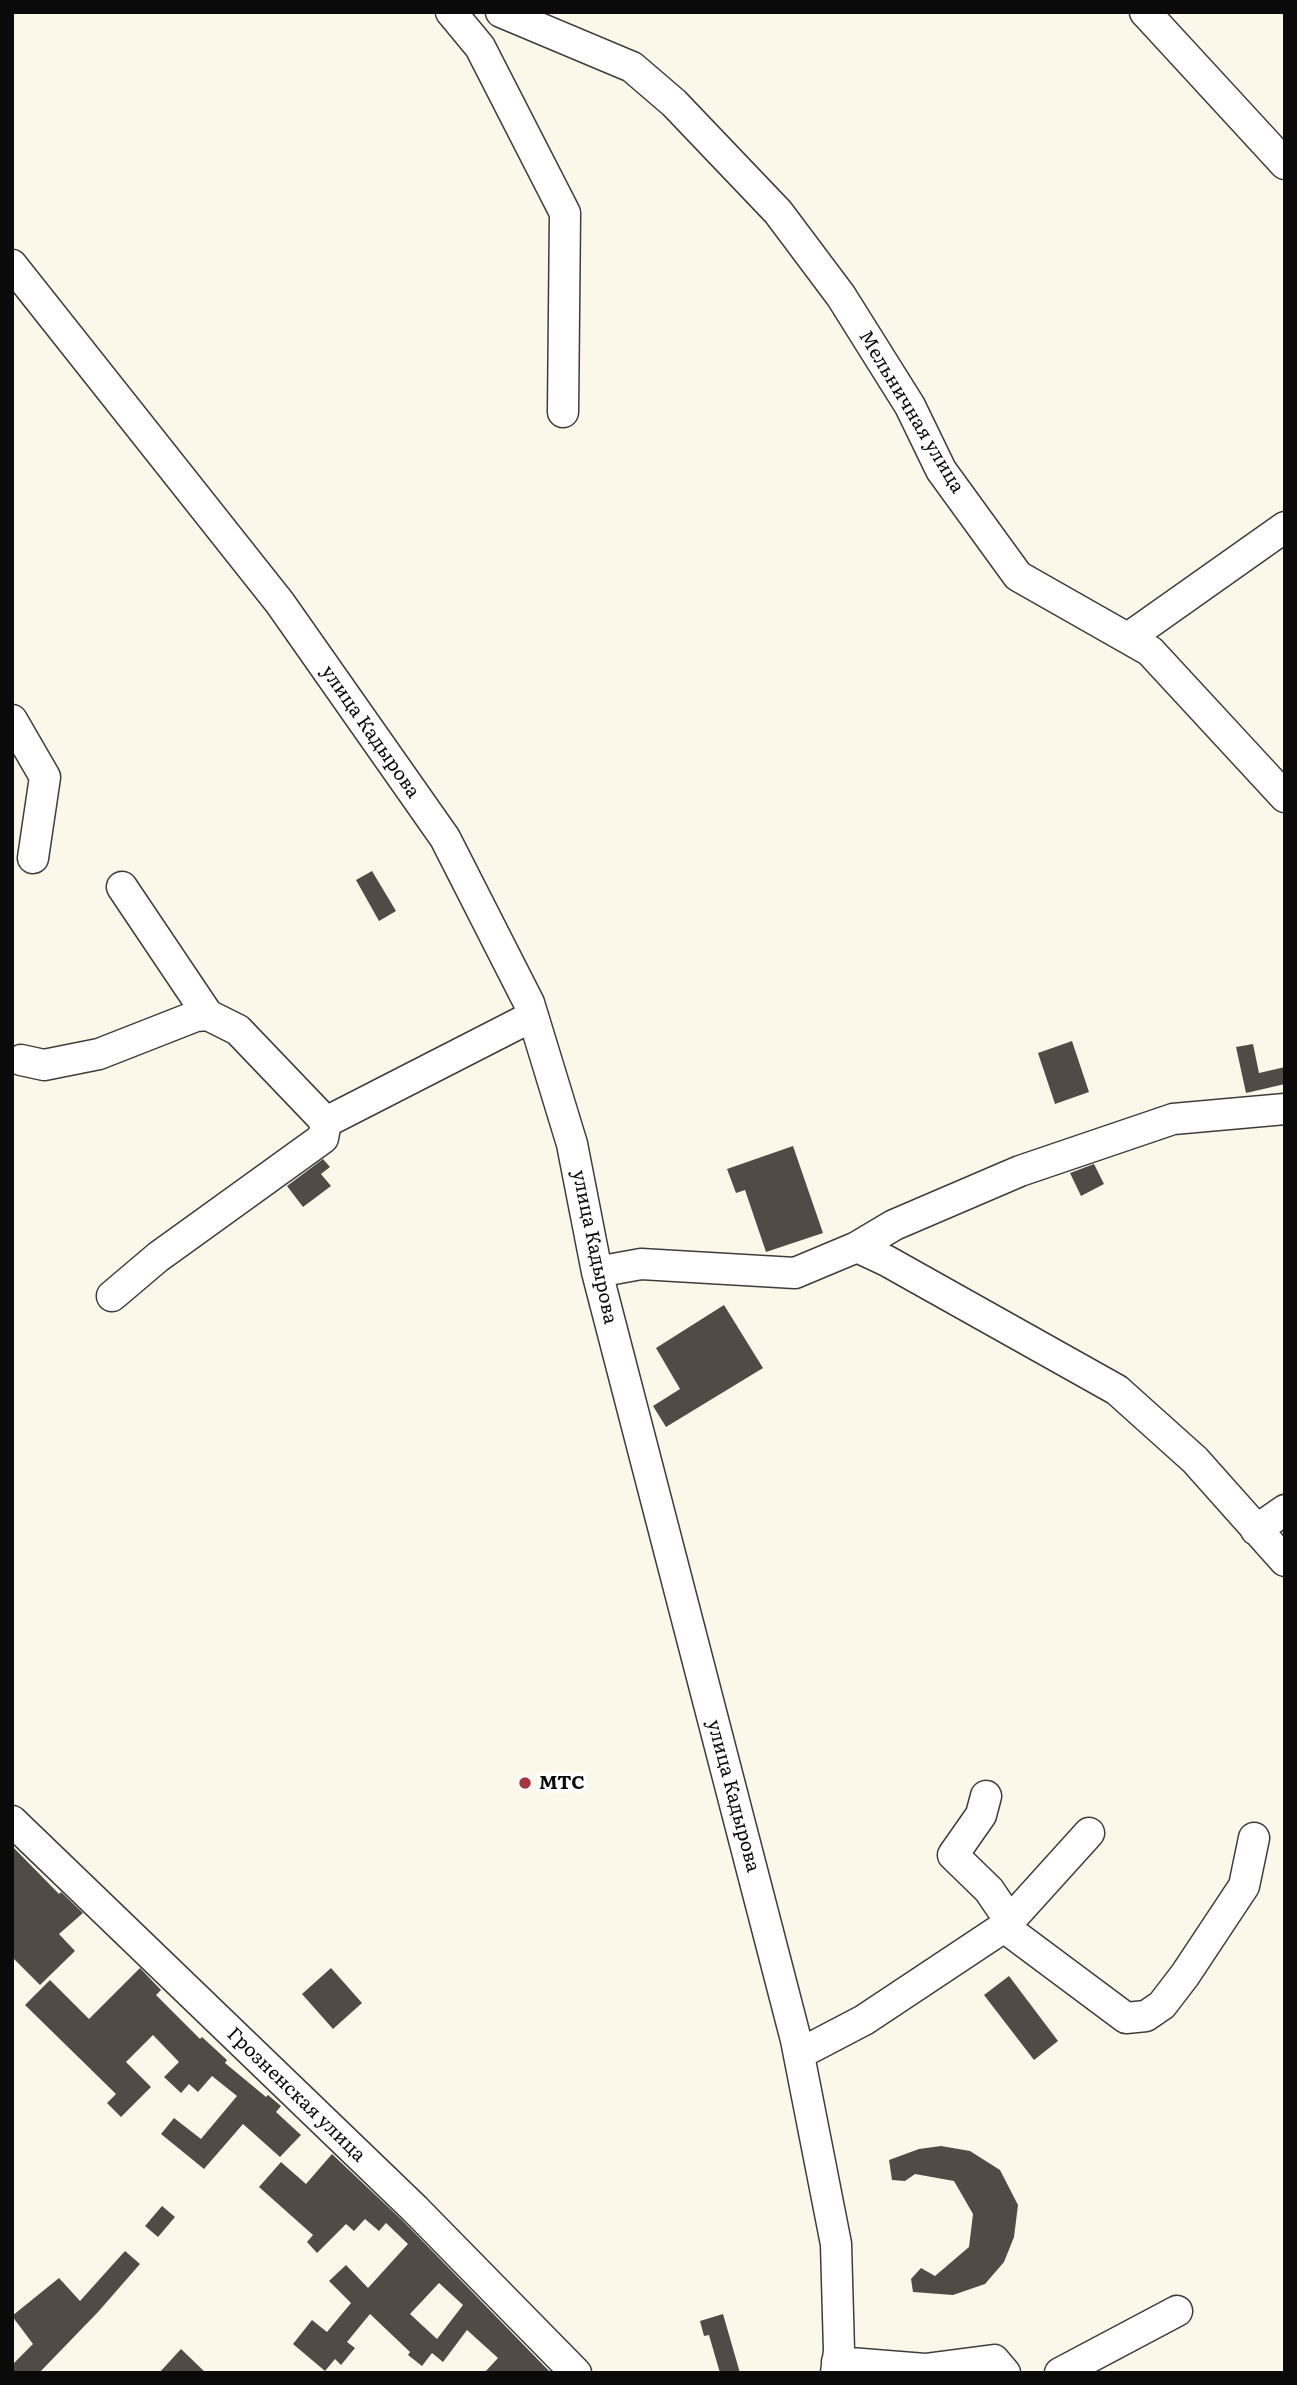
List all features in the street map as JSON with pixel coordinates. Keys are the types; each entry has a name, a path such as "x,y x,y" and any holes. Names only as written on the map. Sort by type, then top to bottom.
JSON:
{"street":[{"path":"452,12 480,47 565,213 563,412"},
{"name":"Мельничная улица","path":"501,12 632,67 674,103 778,212 841,296 910,406 941,470 1018,576 1150,651 1285,797"},
{"path":"1145,12 1285,164"},
{"name":"улица Кадырова","path":"12,265 280,603 437,827 533,1016 572,1144 597,1272 799,2054 836,2244 836,2368"},
{"path":"1128,638 1285,527"},
{"path":"12,720 45,777 33,858"},
{"path":"122,887 208,1016"},
{"path":"21,1060 44,1065 99,1055 196,1016 208,1016 238,1030 326,1122"},
{"path":"326,1122 533,1016"},
{"path":"597,1272 641,1264 795,1273 857,1247 894,1225 1020,1171 1173,1119 1285,1109"},
{"path":"112,1296 159,1257 323,1138 326,1122"},
{"path":"857,1247 887,1261 1117,1390 1195,1460 1285,1562"},
{"path":"1256,1530 1285,1510"},
{"path":"986,1796 981,1815 953,1855 989,1890 1007,1924 1126,2018 1146,2016 1162,2005 1185,1975 1244,1886 1254,1838"},
{"name":"Грозненская улица","path":"12,1821 415,2209 576,2373"},
{"path":"799,2054 864,2020 1007,1924 1089,1833"},
{"path":"1060,2373 1177,2311"},
{"path":"836,2368 925,2371 994,2360 1005,2373"}],"building":[{"path":"372,871 396,911 379,921 356,880"},
{"path":"1072,1041 1089,1092 1055,1104 1038,1053"},
{"path":"1253,1044 1259,1073 1285,1067 1285,1084 1246,1093 1236,1047"},
{"path":"793,1146 823,1233 766,1252 745,1190 736,1193 727,1169"},
{"path":"323,1159 330,1167 321,1174 331,1186 303,1207 287,1186"},
{"path":"1094,1164 1104,1184 1081,1196 1070,1173"},
{"path":"724,1305 763,1368 666,1427 653,1406 680,1389 656,1348"},
{"path":"12,1846 59,1894 61,1892 83,1913 59,1934 75,1951 40,1985 12,1957"},
{"path":"140,1968 161,1990 156,1995 200,2039 202,2037 227,2060 225,2063 281,2106 276,2112 301,2135 280,2157 243,2124 204,2169 161,2134 174,2118 201,2139 237,2096 212,2076 198,2092 189,2084 181,2093 164,2077 179,2062 153,2035 126,2062 151,2087 121,2117 107,2103 116,2094 25,2005 50,1980 89,2019"},
{"path":"331,1968 362,2003 333,2029 302,1994"},
{"path":"1009,1976 1058,2041 1034,2060 984,1995"},
{"path":"941,2146 970,2151 1000,2170 1018,2205 1014,2237 1004,2262 985,2284 953,2295 913,2292 911,2279 921,2268 935,2276 969,2247 973,2214 954,2181 915,2174 905,2181 892,2180 889,2160 919,2149"},
{"path":"332,2154 403,2221 551,2373 484,2373 498,2358 467,2330 443,2362 432,2353 422,2366 408,2355 410,2352 370,2314 347,2342 355,2348 341,2365 335,2359 325,2371 293,2344 312,2320 327,2332 351,2303 329,2281 346,2265 368,2288 408,2244 386,2223 379,2231 365,2219 354,2231 346,2224 317,2253 307,2242 313,2235 259,2187 281,2162 306,2184","holes":["439,2283 463,2305 437,2339 410,2314"]},
{"path":"162,2206 175,2217 158,2237 145,2226"},
{"path":"125,2251 140,2264 98,2312 39,2373 12,2373 12,2365 33,2344 12,2316 59,2278 80,2301"},
{"path":"723,2314 740,2373 720,2373 709,2335 704,2336 700,2321"},
{"path":"181,2349 206,2373 159,2373"}],"place":[{"name":"МТС","path":"525,1783"}]}
